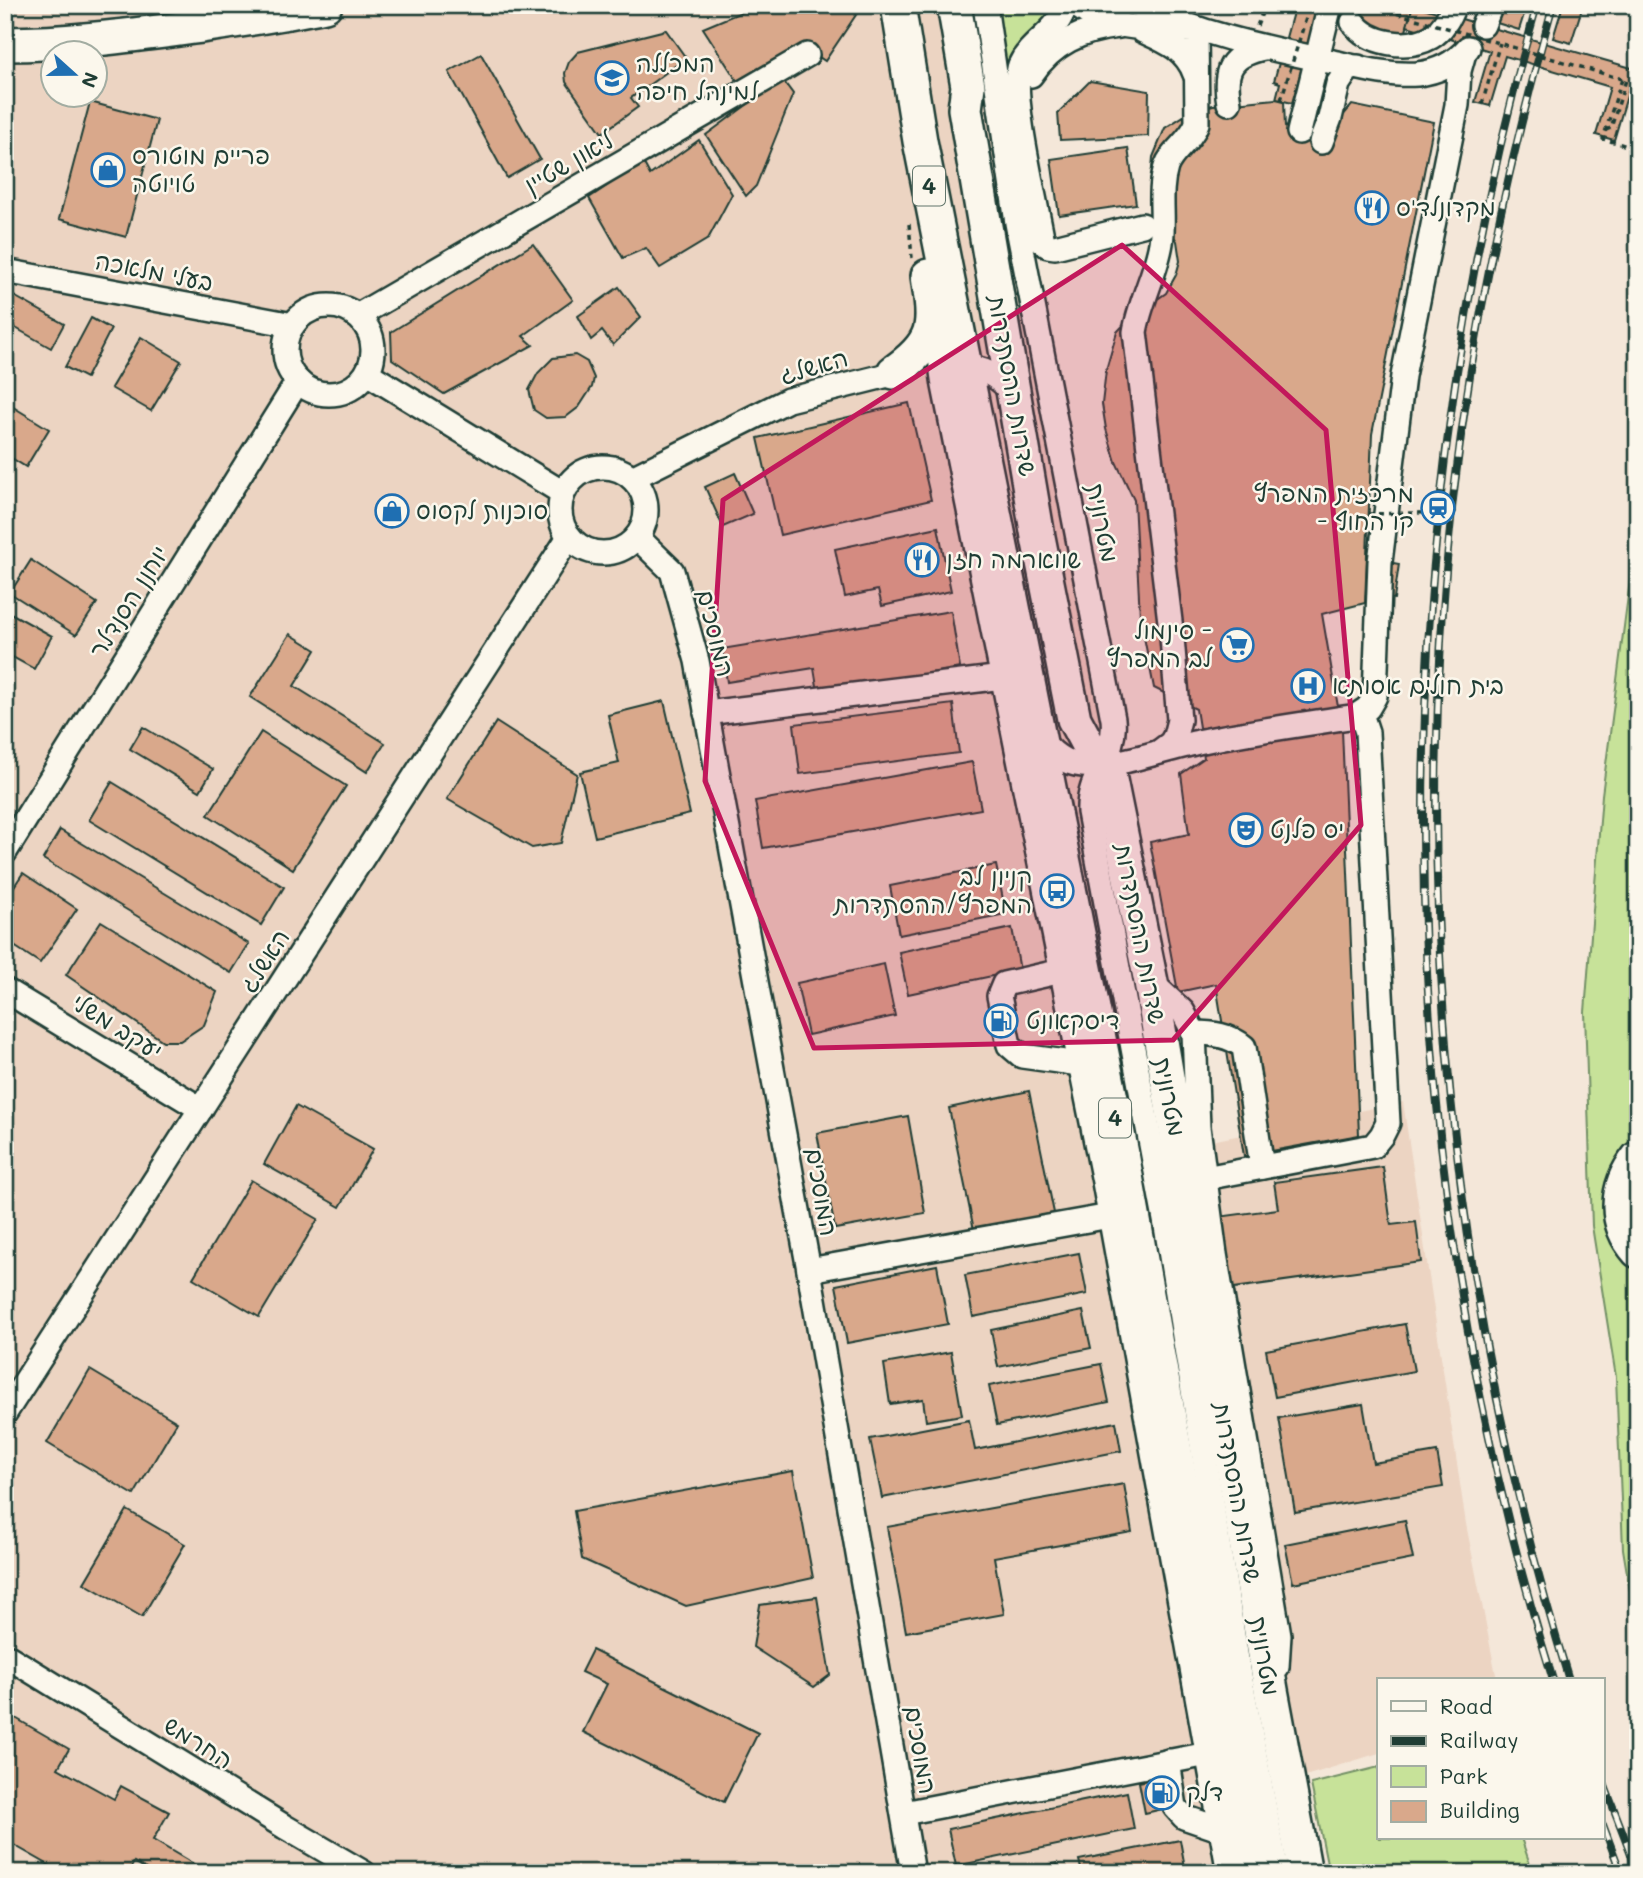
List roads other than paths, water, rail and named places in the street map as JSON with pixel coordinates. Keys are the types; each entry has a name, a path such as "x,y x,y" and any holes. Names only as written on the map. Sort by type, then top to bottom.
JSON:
{"highway":[{"path":"5,44 49,44 138,35 325,5"},
{"name":"שדרות ההסתדרות","path":"898,5 953,366 1039,737 1113,1171 1212,1658 1250,1873"},
{"path":"932,5 955,94 965,109"},
{"name":"שדרות ההסתדרות","path":"954,5 968,86 965,109 1038,537 1074,719 1089,747 1109,775 1151,982 1271,1690 1305,1873"},
{"path":"894,372 922,348 927,341 934,317 921,232 920,141"},
{"path":"1638,1158 1625,1178 1619,1209 1628,1240 1638,1251"}],"street":[{"name":"מטרונית","path":"985,5 1017,223 1113,719 1112,735 1103,765 1088,798 1089,812 1165,1220 1237,1659 1277,1873"},
{"path":"1065,5 1059,20 1031,49 1020,65 1016,79 1019,108 1046,245 1055,247 1142,225"},
{"path":"1039,737 1050,751 1065,760 1083,766 1103,765 1201,741 1356,716 1368,708 1375,695 1380,562 1401,388 1457,104 1459,72 1468,49 1443,67 1418,74 1389,73 1265,48 1196,30 1131,19 1097,18 1076,5"},
{"path":"1299,132 1317,59 1319,7"},
{"path":"1362,18 1362,32 1379,40 1415,42 1431,37 1442,27 1447,8"},
{"path":"1362,18 1385,34 1407,38 1426,31"},
{"path":"1019,108 1030,77 1056,46 1080,34 1131,19 1175,47 1186,57 1195,74"},
{"path":"1159,752 1171,743 1179,720 1176,697 1168,699 1165,696 1161,654 1163,645 1172,638 1135,332 1140,306 1155,270 1161,242 1161,189 1167,165 1172,155 1195,130 1198,106 1195,74 1196,30"},
{"path":"1198,106 1242,54 1265,48"},
{"name":"ליאון שטיין","path":"357,316 807,55"},
{"path":"1229,103 1227,80 1233,63"},
{"path":"1321,142 1339,81 1348,69 1358,67"},
{"name":"בעלי מלאכה","path":"5,271 293,325"},
{"path":"323,307 344,308 357,316 371,336 373,348 367,373 347,390 334,394 308,389 289,369 285,354 286,339 293,325 303,315 323,307"},
{"path":"934,317 953,366 1003,677 1080,1063 1113,1171 1110,1216 1229,1873"},
{"name":"האשלג","path":"632,478 788,400 894,372 953,366 998,377 1014,398"},
{"path":"367,373 564,493"},
{"name":"יוחנן הסנדלר","path":"5,852 298,381"},
{"path":"608,467 632,478 645,500 646,513 637,537 627,546 603,554 590,552 569,537 560,516 564,493 571,481 594,468 608,467"},
{"name":"האשלג","path":"5,1413 569,537"},
{"name":"המוסכים","path":"637,537 672,571 696,661 809,1270 913,1873"},
{"path":"706,713 1003,677"},
{"path":"1205,1178 1373,1146 1388,1122 1367,732 1364,723 1356,716"},
{"path":"1062,971 1004,984 999,996 1009,1045 1016,1051 1023,1056 1080,1063"},
{"path":"1151,982 1183,1012 1194,1033 1198,1127 1227,1334 1279,1634 1277,1667 1271,1690"},
{"name":"יעקב משלי","path":"5,990 201,1110"},
{"path":"1194,1033 1234,1039 1244,1047 1262,1167"},
{"path":"809,1270 1110,1216"},
{"name":"החרמש","path":"5,1655 363,1873"},
{"path":"1197,1696 1212,1658"},
{"path":"904,1813 1208,1754"},
{"path":"1168,1762 1175,1807 1184,1818 1222,1830"}],"tunnel":[{"path":"1347,5 1353,22"}],"railway":[{"path":"1537,5 1486,212 1450,421 1429,632 1423,844 1433,1056 1457,1266 1497,1475 1552,1678"},
{"path":"1553,5 1506,188 1470,374 1453,499 1441,648 1436,797 1440,946 1451,1096 1469,1244 1495,1391 1529,1537 1568,1678"},
{"path":"1604,1784 1638,1872"},
{"path":"1604,1828 1621,1873"}],"place":[{"name":"המכללה למינהל חיפה","path":"612,78"},
{"name":"פריים מוטורס טויוטה","path":"108,170"},
{"name":"מקדונלד'ס","path":"1372,208"},
{"name":"מרכזית המפרץ - קו החוף","path":"1438,508"},
{"name":"סוכנות לקסוס","path":"392,511"},
{"name":"שווארמה חזן","path":"922,560"},
{"name":"סינמול - לב המפרץ","path":"1237,645"},
{"name":"בית חולים אסותא","path":"1308,686"},
{"name":"יס פלנט","path":"1246,830"},
{"name":"קניון לב המפרץ/ההסתדרות","path":"1057,891"},
{"name":"דיסקאונט","path":"1001,1021"},
{"name":"דלק","path":"1162,1793"}]}
